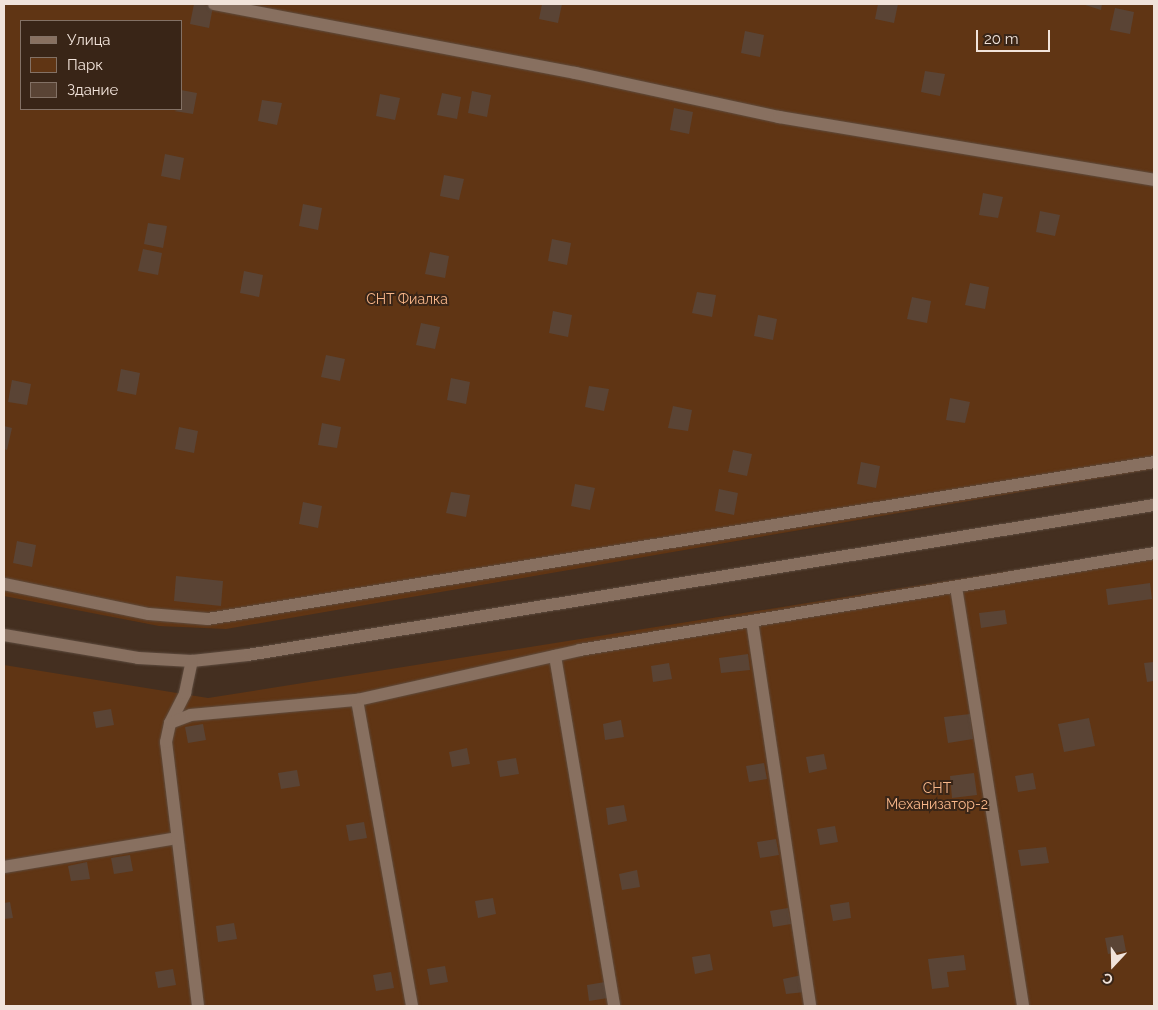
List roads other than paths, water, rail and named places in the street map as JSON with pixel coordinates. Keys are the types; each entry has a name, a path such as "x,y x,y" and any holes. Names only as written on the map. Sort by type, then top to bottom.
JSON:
{"street":[{"path":"214,4 575,73 779,117 1154,180"},
{"path":"4,584 149,614 208,619 1154,462"},
{"path":"4,635 138,658 192,661 1154,505"},
{"path":"170,723 191,714 357,700 555,656 956,586 1154,556"},
{"path":"956,586 1023,1006"},
{"path":"752,621 810,1006"},
{"path":"555,656 614,1006"},
{"path":"192,661 185,692 170,723 166,742 198,1006"},
{"path":"357,700 412,1006"},
{"path":"4,867 177,838"}],"park label":[{"name":"СНТ Фиалка","path":"407,299"},
{"name":"СНТ Механизатор-2","path":"937,796"}]}
